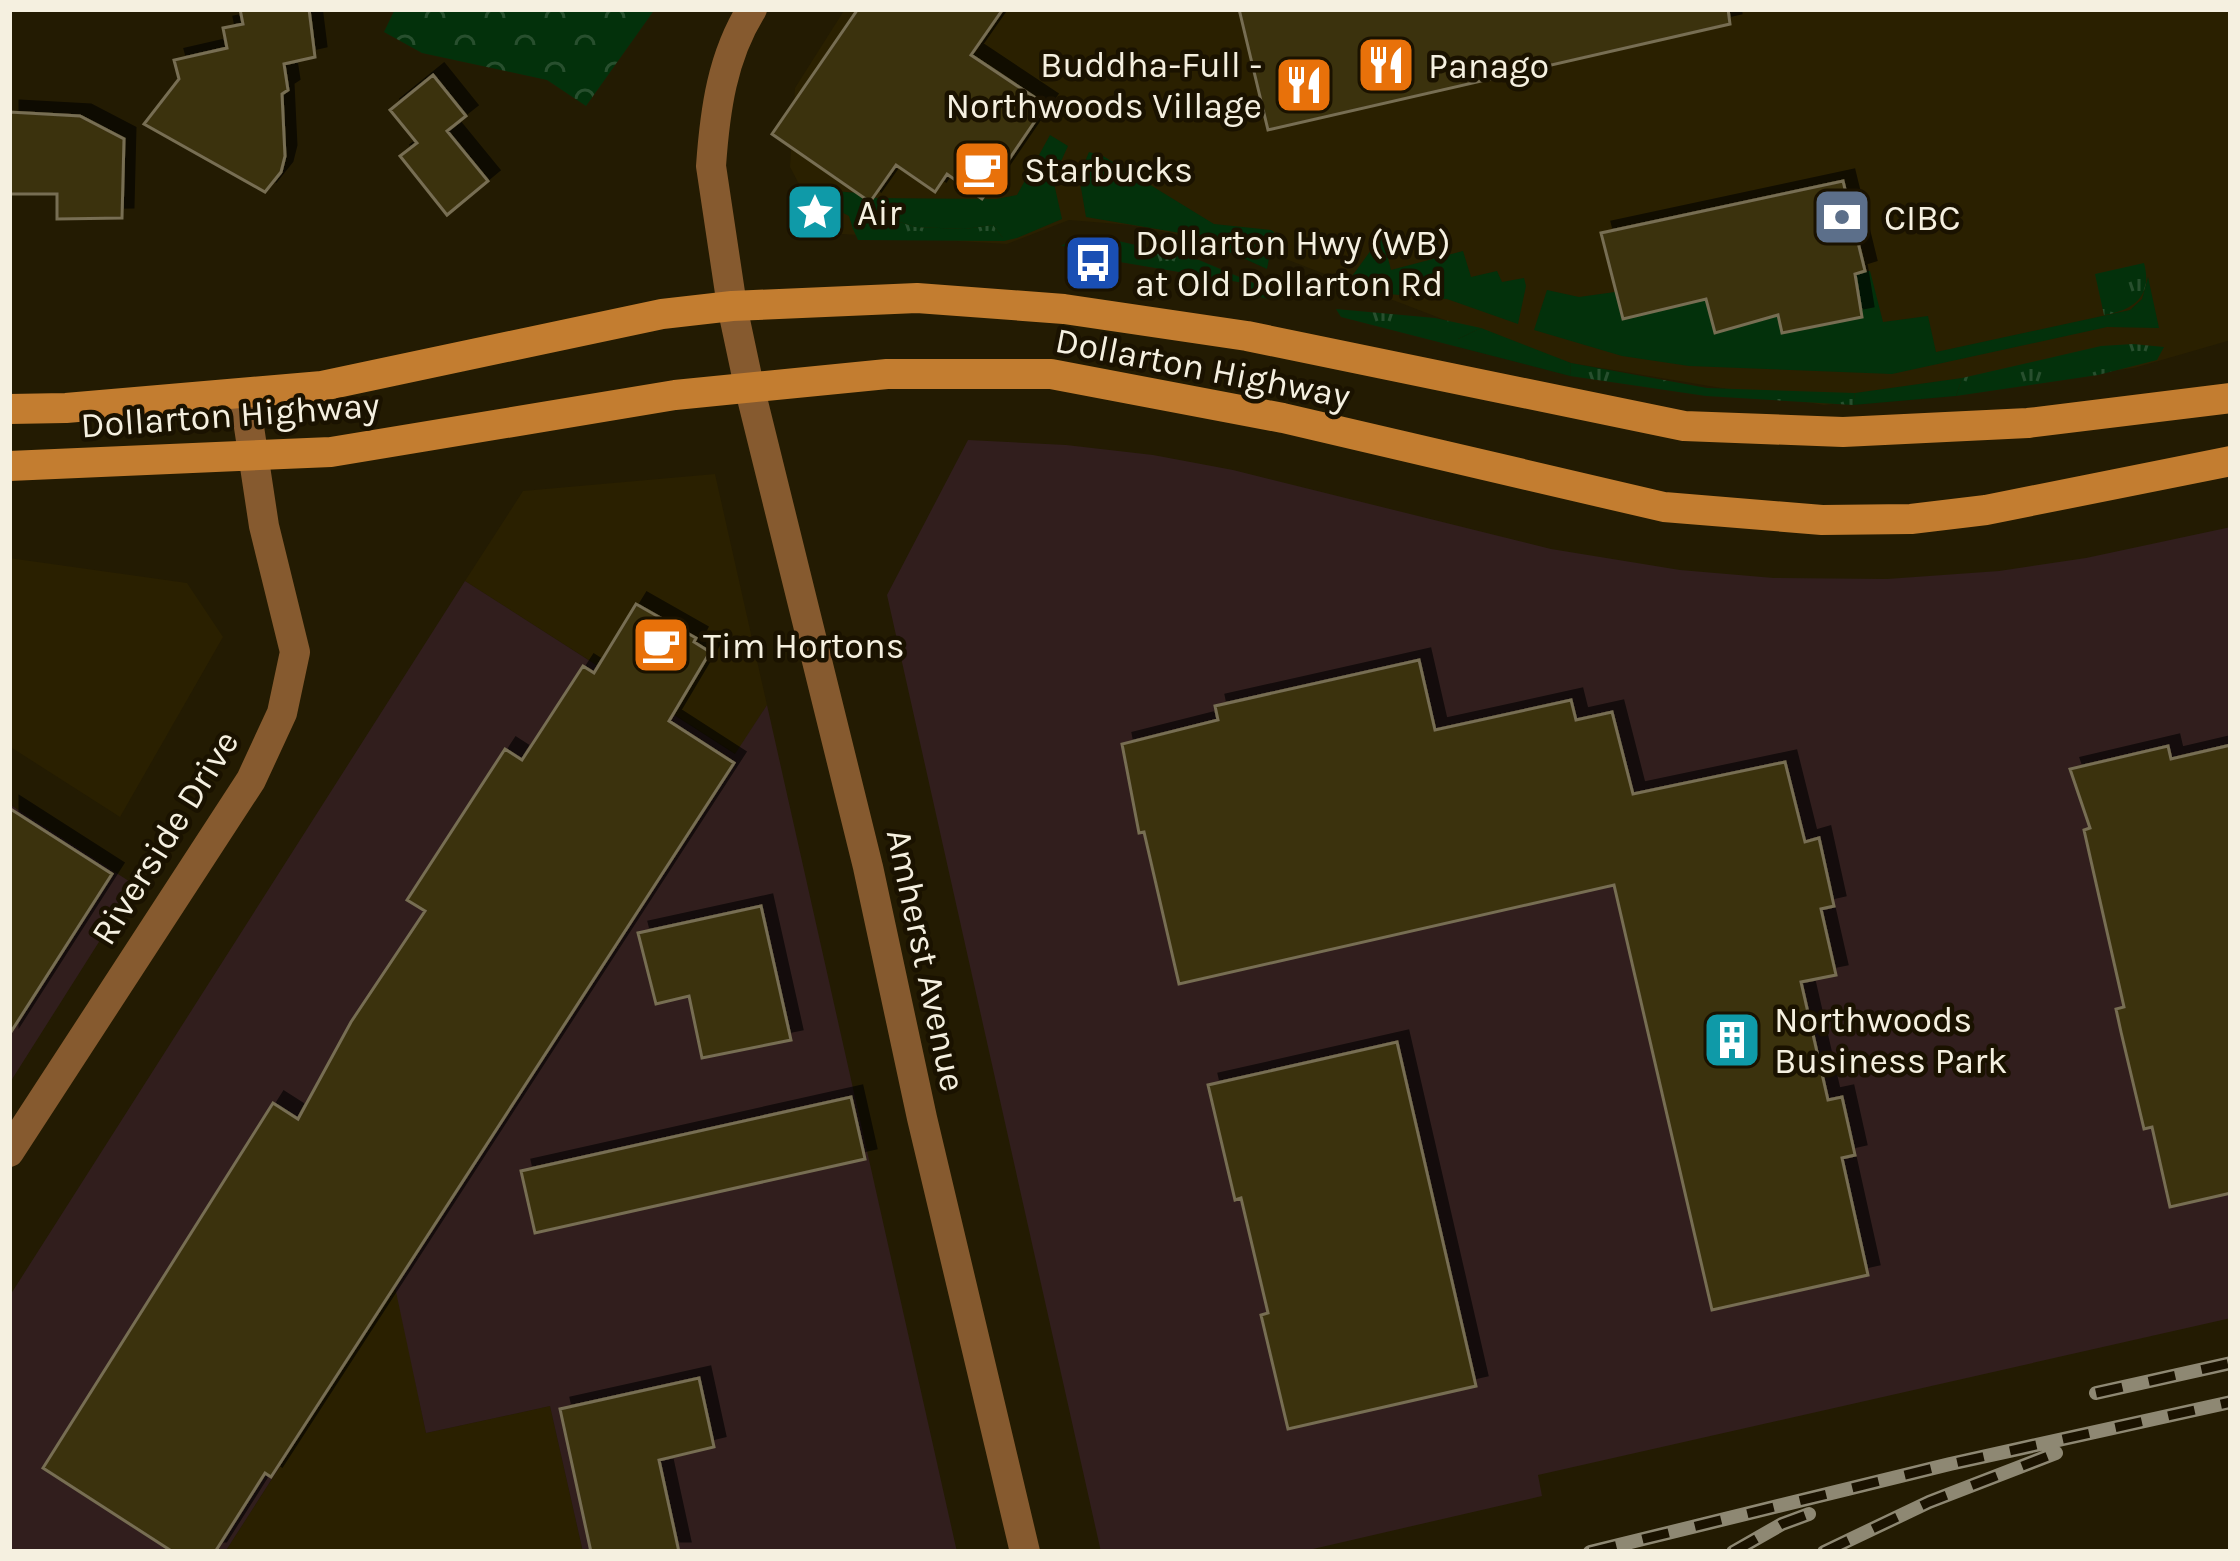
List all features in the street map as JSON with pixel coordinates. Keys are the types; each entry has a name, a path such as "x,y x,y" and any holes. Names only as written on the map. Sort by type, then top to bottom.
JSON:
{"main road":[{"name":"Dollarton Highway","path":"9,410 244,394 342,382 662,314 732,306 917,298 1064,309 1263,339 1684,426 1843,432 2005,424 2231,398"},
{"name":"Dollarton Highway","path":"9,466 331,452 675,395 887,374 1052,374 1283,418 1664,507 1822,520 1986,510 2231,461"}],"street":[{"name":"Amherst Avenue","path":"752,9 717,92 711,166 732,306 868,867 1024,1552"},
{"name":"Riverside Drive","path":"9,1152 251,780 281,713 295,652 293,631 264,526 244,394"}],"shaded area":[{"path":"845,9 2231,9 2231,340 2134,368 1824,405 1547,359 1270,253 1130,225 1069,220 1007,244 825,233 790,167 795,88"},
{"path":"968,440 1153,455 1233,470 1551,549 1680,570 1774,578 1887,579 1999,571 2231,527 2231,1318 1538,1475 1542,1496 1300,1552 1101,1552 887,595"},
{"path":"715,474 767,705 736,754 465,581 523,491"},
{"path":"9,558 187,583 223,637 120,817 9,746"},
{"path":"465,581 735,754 767,705 957,1552 583,1552 550,1406 426,1433 395,1287 225,1552 9,1552 9,1297"},
{"path":"9,804 135,885 9,1084"},
{"path":"396,1286 426,1433 550,1406 583,1552 225,1552"}],"green space":[{"path":"395,9 655,9 586,106 547,80 422,53 384,32"},
{"path":"1050,135 1068,146 1053,179 1062,219 1017,238 1003,238 993,225 915,227 894,220 853,229 849,216 788,184 808,194 811,189 858,193 865,198 996,199 1017,195"},
{"path":"1089,152 1214,224 1271,230 1267,269 1192,235 1086,217 1079,176"},
{"path":"894,220 915,227 993,225 1003,238 1017,238 858,240 853,229"},
{"path":"1382,235 1391,270 1463,251 1471,277 1497,271 1502,282 1524,278 1518,324 1447,299 1342,290"},
{"path":"1110,239 1199,260 1275,292 1268,299 1248,294 1250,284 1108,260 1109,249 1061,246"},
{"path":"2144,263 2146,284 2139,300 2104,315 2095,274"},
{"path":"1870,271 1883,322 1928,316 1936,352 2130,310 2142,299 2148,277 2159,328 2107,327 1892,374 1689,366 1622,356 1534,330 1547,290 1579,297 1615,292 1623,319 1706,299 1716,333 1778,315 1783,333 1861,317 1855,274"},
{"path":"1336,309 1435,318 1481,328 1458,339 1458,347 1341,317"},
{"path":"1481,328 1571,363 1570,376 1458,347 1458,339"},
{"path":"2101,346 2164,347 2157,360 2098,375 1956,396 1962,378"},
{"path":"1571,363 1707,388 1855,393 1853,405 1706,396 1570,376"},
{"path":"1962,378 1956,396 1853,405 1855,393"}],"building":[{"path":"240,9 309,9 315,57 284,64 288,90 282,94 285,156 281,172 265,192 144,124 179,79 174,60 227,48 223,28 243,24"},
{"path":"858,9 1003,9 971,55 1046,105 982,199 947,174 935,192 896,165 870,202 772,134"},
{"path":"1239,9 1728,9 1730,24 1268,130"},
{"path":"433,75 466,116 447,131 488,181 447,215 400,156 417,143 390,110"},
{"path":"9,112 80,116 124,139 122,218 57,219 57,194 9,194"},
{"path":"1843,181 1865,271 1855,274 1862,317 1782,333 1778,315 1715,333 1706,299 1623,319 1601,233"},
{"path":"636,604 696,638 694,642 710,652 669,721 734,763 271,1477 265,1473 215,1552 173,1552 43,1468 273,1103 298,1119 351,1022 425,911 407,900 505,749 522,760 583,666 594,673"},
{"name":"Northwoods Business Park","path":"1419,660 1435,730 1571,700 1576,720 1612,712 1633,794 1785,762 1805,842 1819,838 1834,906 1821,909 1836,975 1801,982 1828,1100 1842,1097 1855,1155 1842,1158 1868,1275 1712,1310 1614,885 1179,984 1144,832 1139,833 1122,744 1218,720 1215,706"},
{"path":"2231,745 2231,1193 2170,1207 2152,1127 2144,1129 2121,1032 2116,1009 2124,1007 2084,830 2090,828 2070,769 2168,746 2171,759"},
{"path":"9,808 112,874 9,1035"},
{"path":"761,906 791,1040 702,1058 689,996 656,1004 638,933"},
{"path":"1397,1042 1476,1386 1288,1429 1261,1315 1268,1313 1208,1085"},
{"path":"851,1097 865,1159 535,1233 521,1171"},
{"path":"699,1378 714,1447 659,1460 679,1552 591,1552 560,1409"}],"railway":[{"path":"2096,1393 2231,1363"},
{"path":"1590,1552 1950,1464 2231,1402"},
{"path":"1824,1552 1929,1502 2056,1453"},
{"path":"1733,1552 1809,1514"}],"place":[{"name":"Panago","path":"1386,65"},
{"name":"Buddha-Full - Northwoods Village","path":"1304,85"},
{"name":"Starbucks","path":"982,169"},
{"name":"Air","path":"815,212"},
{"name":"CIBC","path":"1842,217"},
{"name":"Dollarton Hwy (WB) at Old Dollarton Rd","path":"1093,263"},
{"name":"Tim Hortons","path":"661,645"},
{"name":"Northwoods Business Park","path":"1732,1040"}]}
